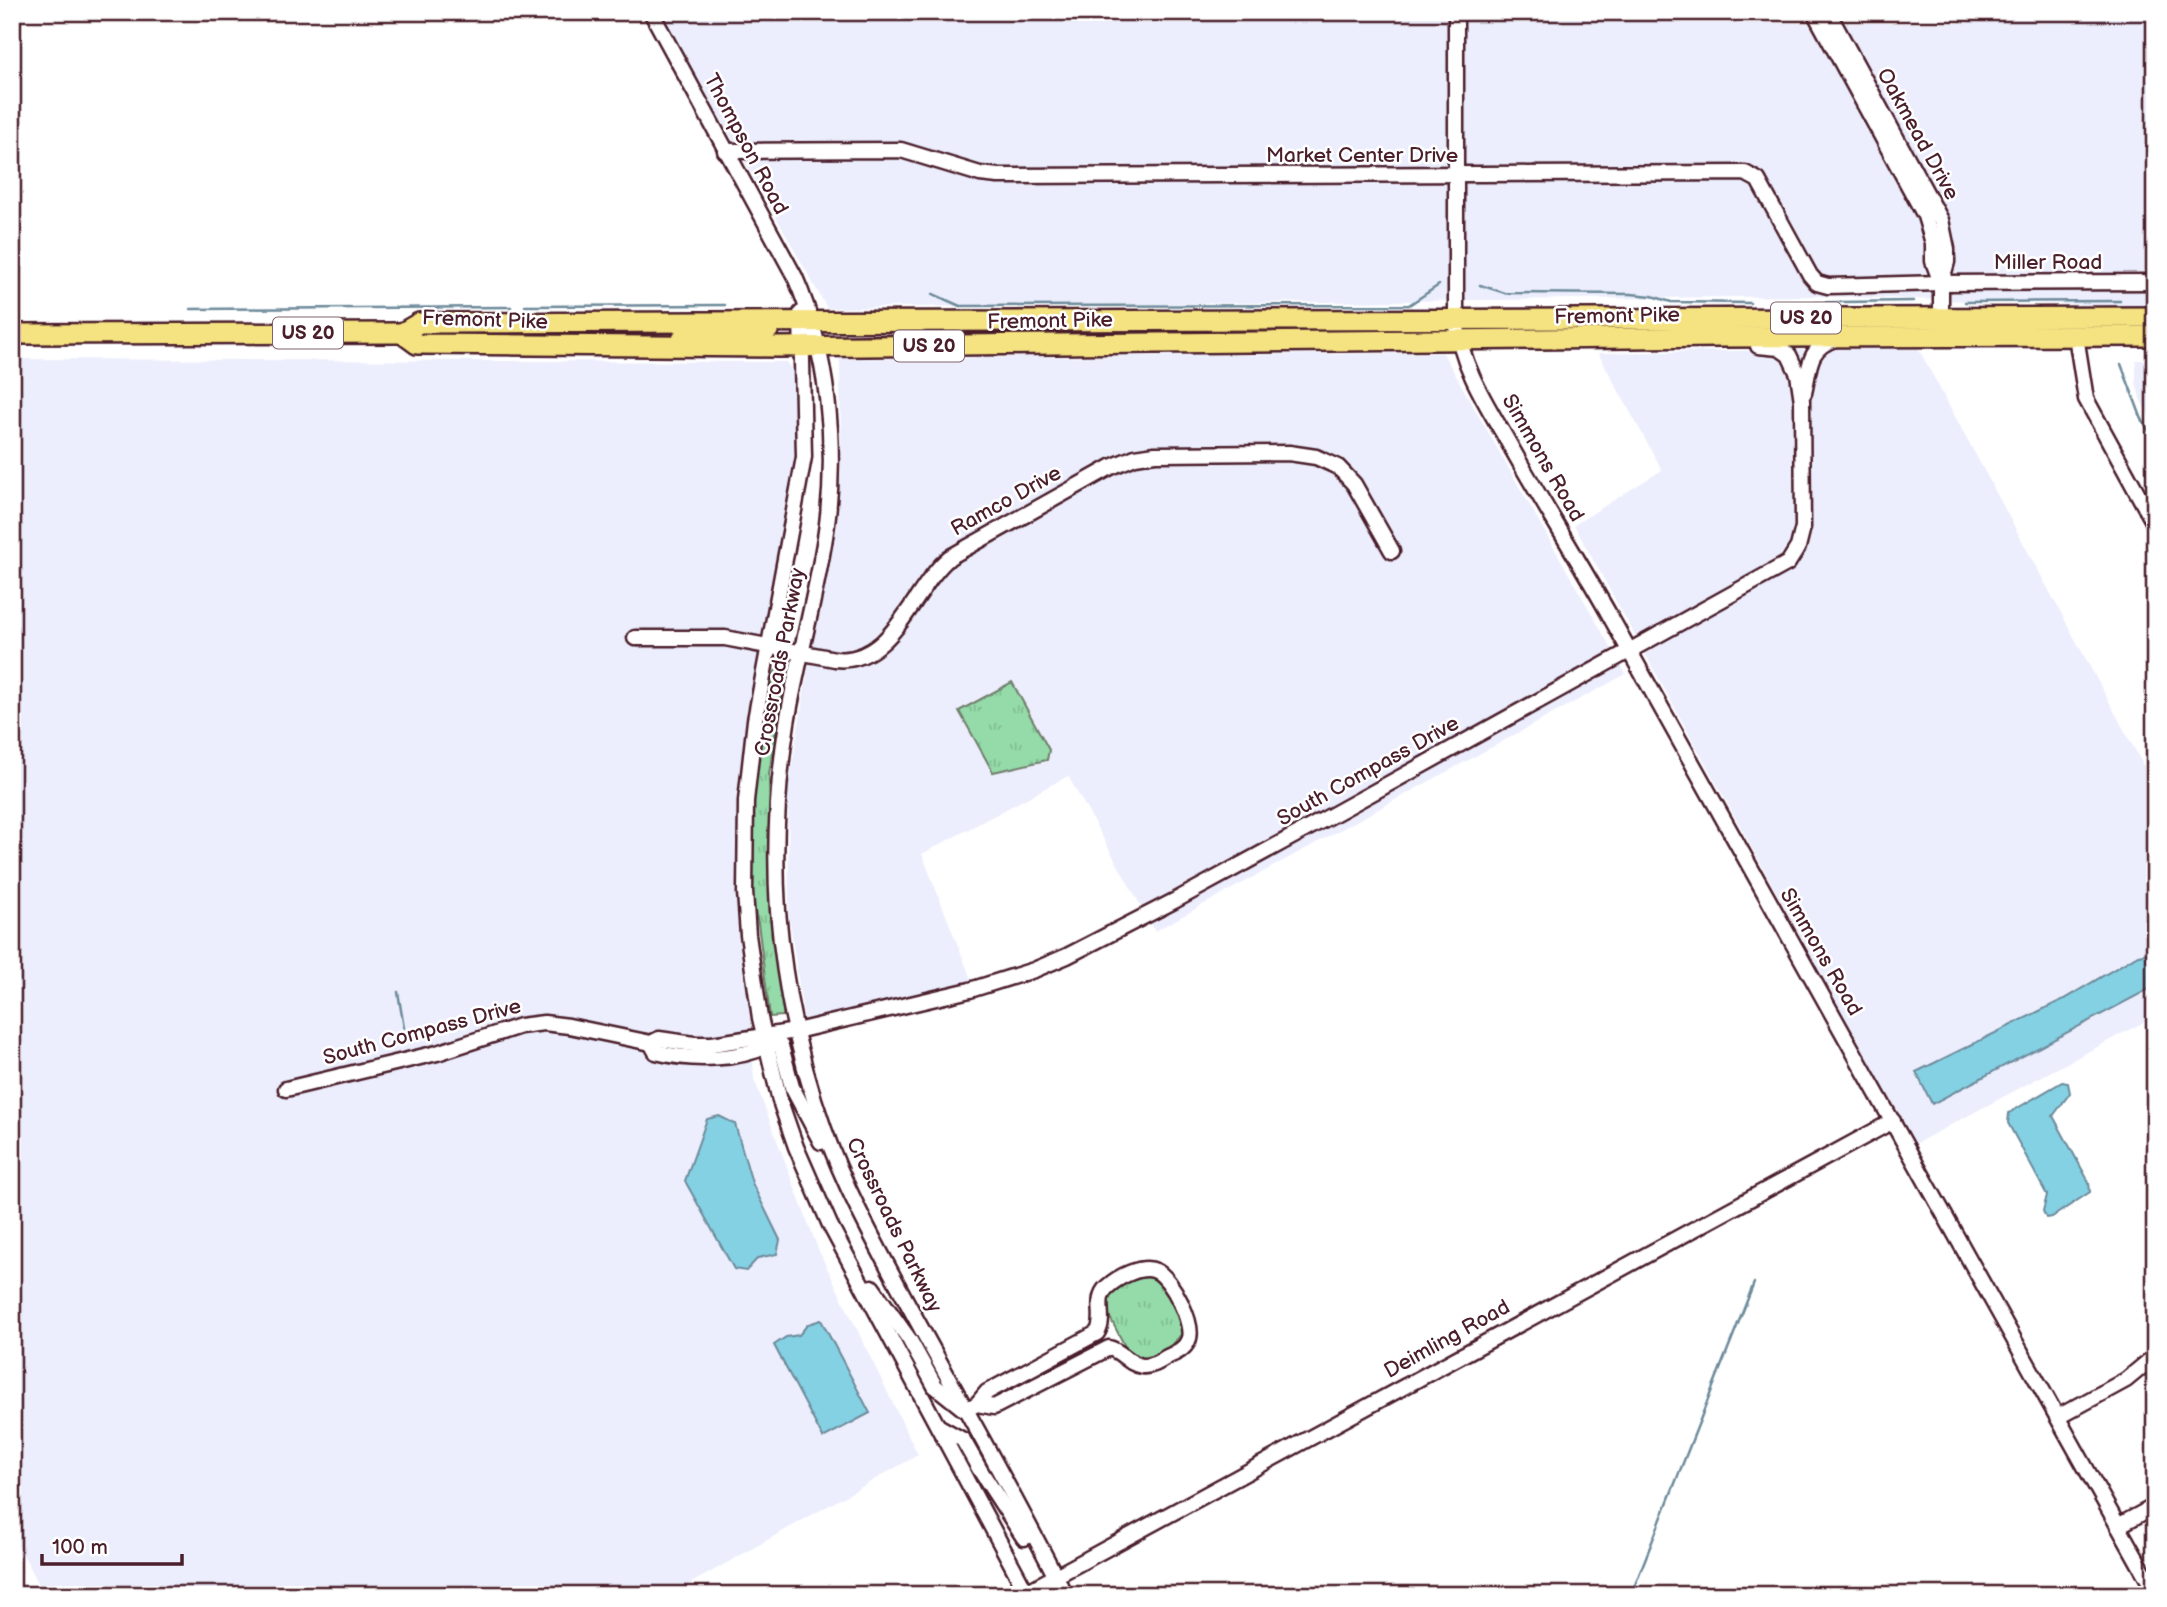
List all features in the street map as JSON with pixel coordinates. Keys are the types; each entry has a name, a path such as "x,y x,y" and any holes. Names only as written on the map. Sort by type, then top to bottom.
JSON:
{"highway":[{"path":"1941,327 2030,326 2058,317 2155,317"},
{"name":"Fremont Pike","path":"1941,327 1458,330 806,333 582,345 417,344 402,333 419,323 806,333 1205,342 1458,330 1720,337 1837,337 1859,329 1930,327 1941,327 2076,336 2155,336"},
{"name":"US 20","path":"12,334 402,333"}],"street":[{"name":"Thompson Road","path":"650,12 803,297 806,333"},
{"name":"Simmons Road","path":"1456,12 1458,330 1466,365 1630,651 2155,1592"},
{"name":"Oakmead Drive","path":"1814,12 1925,216 1933,243 1933,261 1941,283"},
{"name":"Oakmead Drive","path":"1828,12 1941,220 1947,249 1947,262 1941,283 1941,327"},
{"name":"Market Center Drive","path":"725,151 901,150 979,174 998,176 1745,173 1758,180 1817,283 1828,286 1941,283"},
{"name":"Miller Road","path":"1941,283 2155,282"},
{"name":"Crossroads Parkway","path":"806,333 804,457 750,758 744,850 748,935 780,1101 796,1147 830,1225 1025,1594"},
{"name":"Crossroads Parkway","path":"806,333 829,422 830,494 823,551 800,653 782,759 776,844 778,914 796,1031 824,1130 854,1201 971,1407 1065,1595"},
{"path":"2076,336 2086,398 2155,525"},
{"name":"South Compass Drive","path":"286,1089 437,1053 498,1032 532,1024 569,1026 651,1043 659,1038 694,1044 768,1041 796,1031 1003,981 1067,956 1287,840 1775,572 1793,558 1803,527 1802,401 1796,367 1785,351 1770,345 1738,346 1720,337"},
{"name":"South Compass Drive","path":"1802,401 1813,354 1823,343 1837,337"},
{"name":"Ramco Drive","path":"635,638 725,638 847,660 867,653 887,637 940,566 950,557 1111,467 1144,455 1289,453 1315,457 1338,467 1354,484 1392,551"},
{"path":"768,1041 780,1046 792,1087 824,1152 854,1201"},
{"name":"Deimling Road","path":"1025,1594 1893,1121"},
{"path":"852,1267 869,1282 909,1339 935,1386 971,1407 994,1407 1102,1350 1115,1349 1135,1364 1147,1366 1181,1349 1188,1340 1190,1326 1166,1279 1158,1271 1141,1269 1108,1286 1102,1296 1102,1322 1097,1332 987,1392 971,1407"},
{"path":"2058,1418 2126,1380 2155,1356"},
{"path":"1019,1375 1027,1390"},
{"path":"937,1426 963,1440 979,1470 1028,1544 1044,1554"},
{"path":"2118,1526 2155,1506"}],"shaded area":[{"path":"661,12 1677,12 1684,23 1969,23 1964,12 2155,12 2155,307 1815,296 827,308"},
{"path":"1918,348 2155,787 2155,1016 1915,1144 1574,525 1662,470 1598,353"},
{"path":"1443,353 1626,674 1155,931 1068,776 922,854 973,984 804,1020 789,916 788,790 841,471 840,359"},
{"path":"12,359 787,362 797,379 794,477 786,500 739,800 754,1079 818,1249 918,1455 670,1595 45,1595 12,1534"},
{"path":"2136,360 2155,360 2155,425 2140,399 2136,382"}],"green space":[{"path":"776,670 785,674 769,774 771,907 784,1005 783,1016 770,1017 758,923 751,896 751,801 768,686"},
{"path":"1012,682 1049,750 1047,760 993,772 959,711"},
{"path":"1141,1274 1156,1281 1169,1296 1183,1332 1162,1352 1136,1360 1129,1354 1105,1308 1110,1290"},
{"path":"1093,1340 1097,1342 1095,1347 1031,1381 1028,1379 1028,1374"}],"water":[{"path":"2155,952 2155,986 1932,1104 1916,1072 2064,999 2138,955"},
{"path":"2062,1082 2068,1083 2070,1093 2053,1116 2089,1182 2090,1192 2052,1217 2046,1218 2043,1211 2047,1195 2008,1123 2009,1113"},
{"path":"719,1116 735,1124 752,1183 780,1240 777,1254 758,1258 746,1271 734,1269 685,1181 707,1119"},
{"path":"821,1320 870,1413 823,1438 774,1345 786,1337 799,1335 808,1324"}],"waterway":[{"path":"933,294 960,306 1409,305 1439,285"},
{"path":"1480,285 1505,293 1631,294 1652,296 1671,302 1750,303"},
{"path":"1771,303 1913,301"},
{"path":"1965,302 2120,301"},
{"path":"525,306 725,305"},
{"path":"191,309 511,307"},
{"path":"2121,364 2141,417 2155,443"},
{"path":"398,992 404,1028"},
{"path":"1631,1595 1754,1283"}]}
